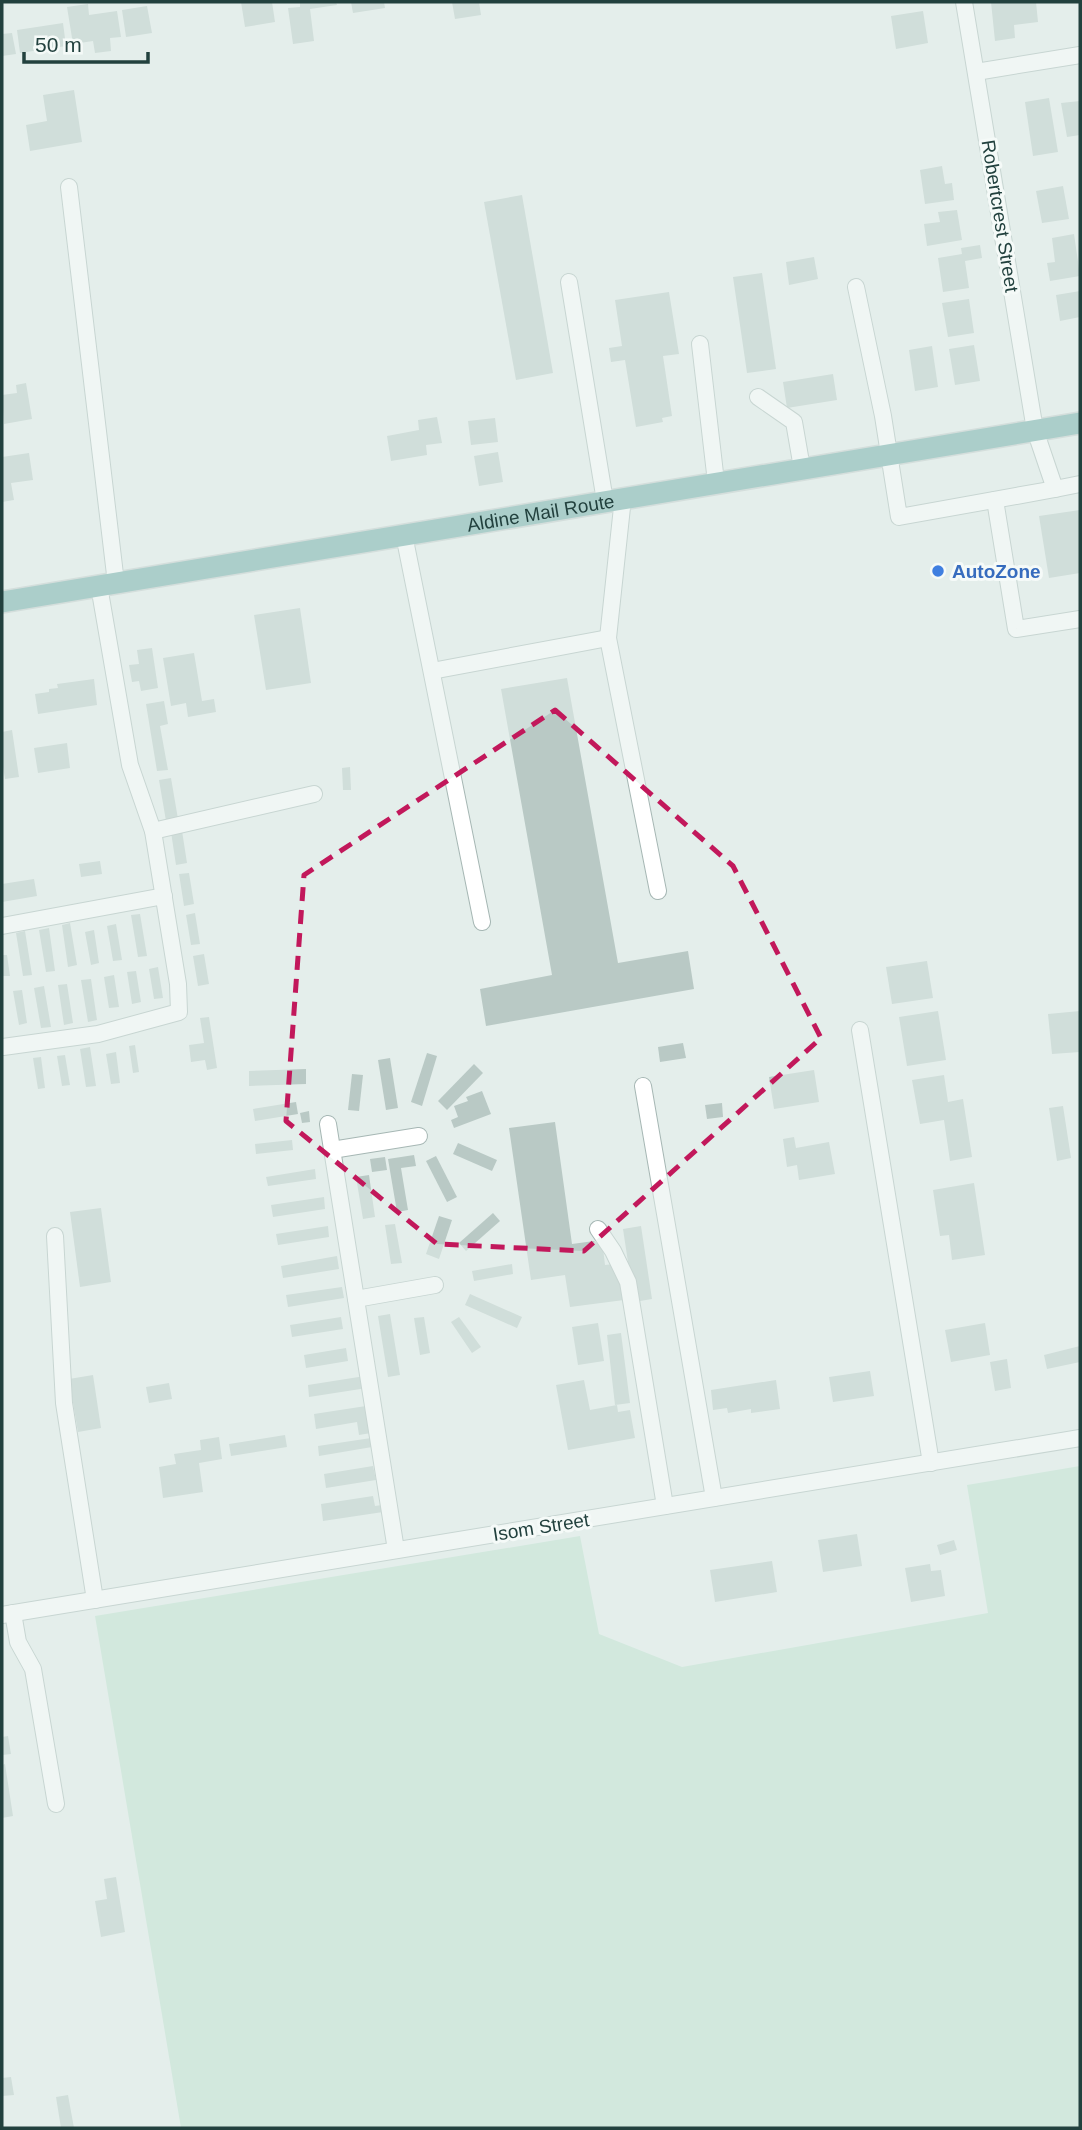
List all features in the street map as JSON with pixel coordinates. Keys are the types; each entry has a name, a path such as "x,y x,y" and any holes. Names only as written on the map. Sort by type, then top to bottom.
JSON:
{"main road":[{"name":"Aldine Mail Route","path":"2,602 1080,423"}],"street":[{"name":"Robertcrest Street","path":"964,2 1035,430 1055,489"},
{"path":"976,72 1080,55"},
{"path":"3,1046 98,1034 179,1012 178,984 153,831 130,765 107,584 69,187"},
{"path":"569,282 614,499 608,638 658,891"},
{"path":"856,287 899,517 1080,484"},
{"path":"700,344 716,482"},
{"path":"758,397 794,422 802,468"},
{"path":"995,500 1016,629 1080,619"},
{"path":"404,534 482,922"},
{"path":"432,671 608,638"},
{"path":"153,831 314,793"},
{"path":"2,926 164,896"},
{"path":"860,1030 931,1463"},
{"path":"642,1086 714,1498"},
{"path":"328,1124 397,1550"},
{"path":"332,1150 419,1136"},
{"path":"598,1229 613,1251 628,1282 665,1506"},
{"path":"55,1236 64,1403 95,1600"},
{"path":"356,1299 435,1285"},
{"name":"Isom Street","path":"7,1614 1080,1438"},
{"path":"7,1614 33,1669 56,1804"}],"highlighted area":[{"path":"555,710 733,866 821,1038 584,1251 437,1244 286,1121 304,875"}],"green space":[{"path":"1080,1466 1080,2128 181,2128 95,1616 580,1536 599,1634 682,1667 988,1613 967,1485"}],"building":[{"path":"241,2 272,2 275,22 245,27"},
{"path":"300,2 336,2 337,5 310,9 314,41 293,44 288,8 300,7"},
{"path":"351,2 384,2 385,8 353,13"},
{"path":"452,2 479,2 481,15 455,19"},
{"path":"991,2 1036,2 1038,22 1014,25 1015,38 995,41"},
{"path":"88,4 89,15 117,11 121,37 110,38 111,51 95,53 93,41 73,44 67,7"},
{"path":"147,6 152,33 126,37 122,10"},
{"path":"923,11 928,43 896,49 891,16"},
{"path":"63,23 66,46 20,53 17,30"},
{"path":"12,33 16,54 2,56 2,34"},
{"path":"74,90 82,142 30,151 26,125 47,121 43,95"},
{"path":"1049,98 1058,152 1033,156 1025,102"},
{"path":"1080,101 1080,135 1067,137 1061,103"},
{"path":"942,166 945,184 952,183 954,200 925,204 920,170"},
{"path":"1063,186 1069,219 1042,223 1036,191"},
{"path":"522,195 553,373 516,380 484,202"},
{"path":"957,210 962,240 927,246 924,224 940,222 938,212"},
{"path":"1074,234 1080,276 1050,281 1047,263 1055,262 1052,238"},
{"path":"980,245 982,258 965,261 969,288 943,292 938,258 962,254 961,248"},
{"path":"814,257 818,279 789,285 786,262"},
{"path":"762,273 776,369 747,373 733,277"},
{"path":"1080,291 1080,317 1060,321 1056,295"},
{"path":"669,292 679,354 663,356 672,416 662,418 663,422 636,427 625,360 611,362 609,348 622,346 615,300"},
{"path":"969,299 974,333 948,337 942,303"},
{"path":"974,345 980,381 955,385 949,349"},
{"path":"932,346 938,387 915,391 909,350"},
{"path":"833,374 837,400 787,408 783,382"},
{"path":"26,383 32,419 4,424 2,395 17,393 16,385"},
{"path":"437,417 442,443 426,445 427,455 391,461 387,436 419,430 418,420"},
{"path":"495,418 498,442 471,445 468,421"},
{"path":"498,452 503,482 479,486 474,456"},
{"path":"29,453 33,480 11,483 14,500 2,502 2,457"},
{"path":"1080,510 1080,573 1049,578 1039,516"},
{"path":"300,608 311,683 266,690 254,615"},
{"path":"152,648 158,688 141,691 139,681 132,682 129,665 139,664 137,650"},
{"path":"194,653 202,701 214,699 216,712 188,717 186,703 171,706 163,658"},
{"path":"567,678 618,963 688,951 694,989 486,1026 480,989 552,975 501,689"},
{"path":"94,679 97,705 38,714 35,694 58,688 57,684"},
{"path":"164,701 168,724 160,726 168,770 157,771 146,704"},
{"path":"12,730 19,777 5,779 2,732"},
{"path":"67,743 70,768 38,773 34,748"},
{"path":"350,767 351,790 343,790 342,768"},
{"path":"171,778 178,819 166,821 159,780"},
{"path":"182,831 187,863 176,865 171,832"},
{"path":"100,861 102,874 81,877 79,864"},
{"path":"189,873 194,904 184,906 179,874"},
{"path":"34,879 37,896 2,902 2,884"},
{"path":"195,913 200,944 191,945 186,915"},
{"path":"140,914 147,956 138,957 131,915"},
{"path":"70,923 77,965 68,967 62,925"},
{"path":"116,924 122,960 113,961 107,926"},
{"path":"49,928 55,971 46,972 39,930"},
{"path":"94,930 99,963 91,965 85,932"},
{"path":"25,931 32,975 23,976 16,933"},
{"path":"204,954 209,984 198,986 193,956"},
{"path":"2,955 7,955 10,976 3,976"},
{"path":"927,961 933,998 892,1004 886,967"},
{"path":"158,967 163,998 154,999 149,969"},
{"path":"136,971 141,1002 132,1004 127,972"},
{"path":"114,975 119,1007 109,1008 104,977"},
{"path":"91,979 97,1020 88,1022 81,980"},
{"path":"67,984 73,1023 64,1025 58,985"},
{"path":"44,986 51,1027 41,1028 34,988"},
{"path":"22,990 27,1023 19,1025 13,991"},
{"path":"938,1011 946,1060 907,1066 899,1017"},
{"path":"1080,1011 1080,1052 1052,1054 1048,1014"},
{"path":"209,1017 217,1068 207,1070 205,1060 191,1062 189,1045 204,1043 200,1018"},
{"path":"683,1043 686,1058 660,1062 658,1047"},
{"path":"135,1045 139,1072 133,1073 129,1046"},
{"path":"90,1047 96,1086 86,1087 80,1049"},
{"path":"116,1052 120,1083 111,1084 106,1054"},
{"path":"427,1053 437,1056 422,1106 411,1102"},
{"path":"65,1055 70,1085 62,1086 57,1056"},
{"path":"41,1057 45,1088 38,1089 33,1058"},
{"path":"390,1058 398,1108 386,1110 378,1060"},
{"path":"474,1064 483,1073 447,1110 438,1101"},
{"path":"306,1069 306,1084 249,1086 249,1071"},
{"path":"814,1070 819,1102 774,1109 769,1077"},
{"path":"352,1074 363,1075 359,1111 348,1110"},
{"path":"944,1075 948,1102 963,1099 972,1157 950,1161 944,1120 920,1124 912,1080"},
{"path":"482,1091 491,1114 454,1128 451,1120 458,1117 454,1106 468,1101 466,1097"},
{"path":"296,1102 298,1114 255,1121 253,1109"},
{"path":"722,1103 723,1117 707,1119 705,1105"},
{"path":"1063,1106 1071,1158 1057,1161 1049,1108"},
{"path":"309,1111 310,1122 302,1123 300,1113"},
{"path":"555,1122 572,1244 594,1241 603,1248 605,1265 614,1264 620,1275 624,1300 570,1307 565,1275 531,1280 509,1128"},
{"path":"794,1137 796,1148 829,1142 835,1174 799,1180 797,1165 787,1167 783,1139"},
{"path":"292,1140 293,1150 256,1154 255,1144"},
{"path":"458,1143 497,1160 492,1171 453,1154"},
{"path":"414,1155 416,1166 401,1168 408,1210 397,1212 388,1159"},
{"path":"436,1156 457,1197 447,1202 426,1161"},
{"path":"385,1157 387,1170 372,1172 370,1159"},
{"path":"315,1169 316,1179 268,1186 266,1177"},
{"path":"369,1175 375,1217 363,1219 356,1177"},
{"path":"974,1183 985,1255 952,1260 949,1235 940,1236 933,1190"},
{"path":"324,1197 325,1209 273,1217 271,1205"},
{"path":"101,1208 111,1282 80,1287 70,1212"},
{"path":"493,1213 500,1221 466,1251 459,1243"},
{"path":"439,1216 452,1220 439,1259 426,1254"},
{"path":"395,1224 402,1263 391,1264 385,1225"},
{"path":"328,1226 329,1237 278,1245 276,1234"},
{"path":"641,1226 652,1299 634,1302 623,1229"},
{"path":"337,1256 339,1269 283,1278 281,1266"},
{"path":"512,1264 513,1274 474,1281 472,1271"},
{"path":"342,1287 344,1298 288,1307 286,1295"},
{"path":"470,1294 522,1317 517,1328 465,1305"},
{"path":"390,1314 400,1375 388,1377 378,1316"},
{"path":"341,1317 343,1329 292,1337 290,1325"},
{"path":"424,1317 430,1353 420,1355 414,1318"},
{"path":"459,1317 481,1347 472,1353 451,1322"},
{"path":"598,1323 604,1361 578,1365 572,1327"},
{"path":"985,1323 990,1355 951,1362 945,1330"},
{"path":"621,1333 630,1403 615,1405 607,1335"},
{"path":"1080,1346 1080,1362 1047,1369 1044,1355"},
{"path":"346,1348 348,1361 306,1368 304,1355"},
{"path":"1007,1359 1011,1388 995,1391 990,1362"},
{"path":"870,1371 874,1396 833,1402 829,1377"},
{"path":"93,1375 101,1428 78,1432 69,1379"},
{"path":"365,1376 367,1388 309,1397 308,1385"},
{"path":"584,1380 590,1410 617,1405 618,1412 630,1410 635,1438 568,1450 556,1385"},
{"path":"776,1380 780,1409 751,1413 751,1409 728,1413 727,1408 713,1410 711,1390"},
{"path":"169,1383 172,1399 149,1403 146,1387"},
{"path":"366,1406 371,1433 359,1435 357,1422 316,1429 314,1414"},
{"path":"285,1435 287,1447 231,1456 229,1444"},
{"path":"219,1437 222,1459 199,1463 203,1492 163,1498 159,1467 176,1464 174,1454 201,1450 200,1440"},
{"path":"371,1438 372,1447 319,1456 318,1446"},
{"path":"373,1466 376,1480 326,1488 324,1474"},
{"path":"373,1496 375,1506 382,1505 383,1512 323,1521 321,1504"},
{"path":"857,1534 862,1566 823,1572 818,1540"},
{"path":"954,1540 957,1550 940,1555 937,1545"},
{"path":"772,1561 777,1592 715,1602 710,1570"},
{"path":"930,1564 931,1571 941,1570 945,1596 911,1602 905,1568"},
{"path":"8,1736 11,1754 2,1755 2,1737"},
{"path":"5,1764 13,1816 2,1818 2,1765"},
{"path":"116,1877 125,1932 101,1937 95,1901 107,1899 104,1879"},
{"path":"11,2077 14,2095 2,2096 2,2078"},
{"path":"68,2095 74,2128 61,2128 56,2097"}],"place":[{"name":"AutoZone","path":"938,571"}]}
